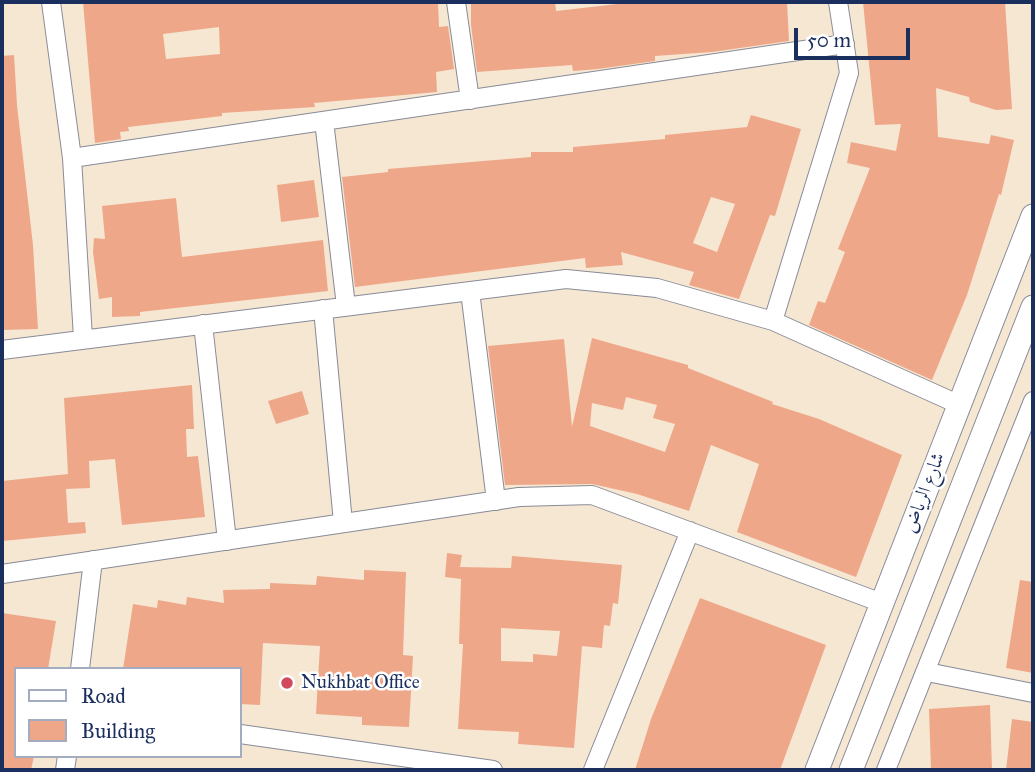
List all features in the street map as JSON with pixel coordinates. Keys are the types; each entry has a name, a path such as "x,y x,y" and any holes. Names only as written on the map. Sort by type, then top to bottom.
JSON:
{"main road":[{"name":"شارع الرياض","path":"817,770 1033,216"},
{"name":"شارع الرياض","path":"850,770 1033,307"}],"street":[{"path":"51,2 72,158 83,338"},
{"path":"456,2 470,100"},
{"path":"773,321 849,73 838,2"},
{"path":"72,158 845,44"},
{"path":"324,121 346,306"},
{"path":"2,350 566,279 657,288 773,321 960,405"},
{"path":"470,291 496,500"},
{"path":"323,309 343,523"},
{"path":"202,324 227,541"},
{"path":"886,770 1031,412"},
{"path":"2,574 496,500 592,495 882,603"},
{"path":"593,770 690,531"},
{"path":"80,667 93,560"},
{"path":"927,672 1033,693"},
{"path":"242,734 493,770"}],"building":[{"path":"83,2 438,2 439,27 448,26 454,69 436,72 437,92 314,103 315,107 222,113 222,116 128,127 129,131 120,132 121,139 95,143","holes":["219,27 220,54 166,59 163,34"]},
{"path":"471,2 555,2 556,11 635,2 787,2 789,41 712,52 655,56 655,61 598,69 573,71 572,65 477,72"},
{"path":"863,2 1005,2 1012,109 996,110 970,102 969,97 936,88 938,137 989,144 991,135 1014,140 1001,195 999,194 967,295 932,380 809,325 818,301 825,303 845,252 838,249 870,168 847,163 851,142 896,151 901,124 875,125"},
{"path":"14,55 33,245 38,329 2,330 2,56"},
{"path":"751,115 801,129 775,216 770,215 739,299 689,285 694,272 621,252 623,265 586,268 585,258 355,287 342,177 388,172 388,169 531,157 531,152 573,152 573,147 665,139 665,135 747,127","holes":["711,197 735,204 717,252 693,243"]},
{"path":"314,180 319,217 281,222 277,185"},
{"path":"176,198 182,257 323,240 328,291 140,312 140,316 112,317 112,297 99,299 93,252 94,238 105,239 102,206"},
{"path":"592,338 688,365 688,368 773,402 772,404 819,419 902,455 856,577 737,532 759,464 711,445 689,511 637,494 592,484 505,485 488,346 564,339 572,427","holes":["626,397 657,405 653,418 675,424 665,452 590,426 592,403 623,410"]},
{"path":"192,385 194,429 186,429 187,457 198,456 205,517 122,525 115,459 89,461 90,488 66,489 68,523 85,522 86,533 2,541 2,481 68,474 64,398"},
{"path":"302,391 309,414 276,424 268,401"},
{"path":"447,553 462,555 460,567 511,568 512,556 622,565 618,604 613,603 610,626 604,625 602,648 582,646 574,748 518,744 519,732 458,729 463,644 459,644 461,579 445,577","holes":["501,628 560,631 557,656 533,654 533,662 501,661"]},
{"path":"364,570 406,572 403,655 413,656 409,727 362,725 362,717 316,714 320,646 263,643 260,705 242,704 242,667 123,667 133,604 157,608 158,600 186,605 187,597 224,603 223,590 270,589 270,583 316,585 317,576 364,580"},
{"path":"1020,580 1033,582 1033,673 1006,668"},
{"path":"700,598 826,645 780,770 635,770 651,719"},
{"path":"2,613 56,621 48,667 14,667 14,758 34,758 31,770 2,770"},
{"path":"990,705 992,770 931,770 929,709"},
{"path":"1012,719 1033,722 1033,770 1006,770"}],"place":[{"name":"Nukhbat Office","path":"287,683"}]}
